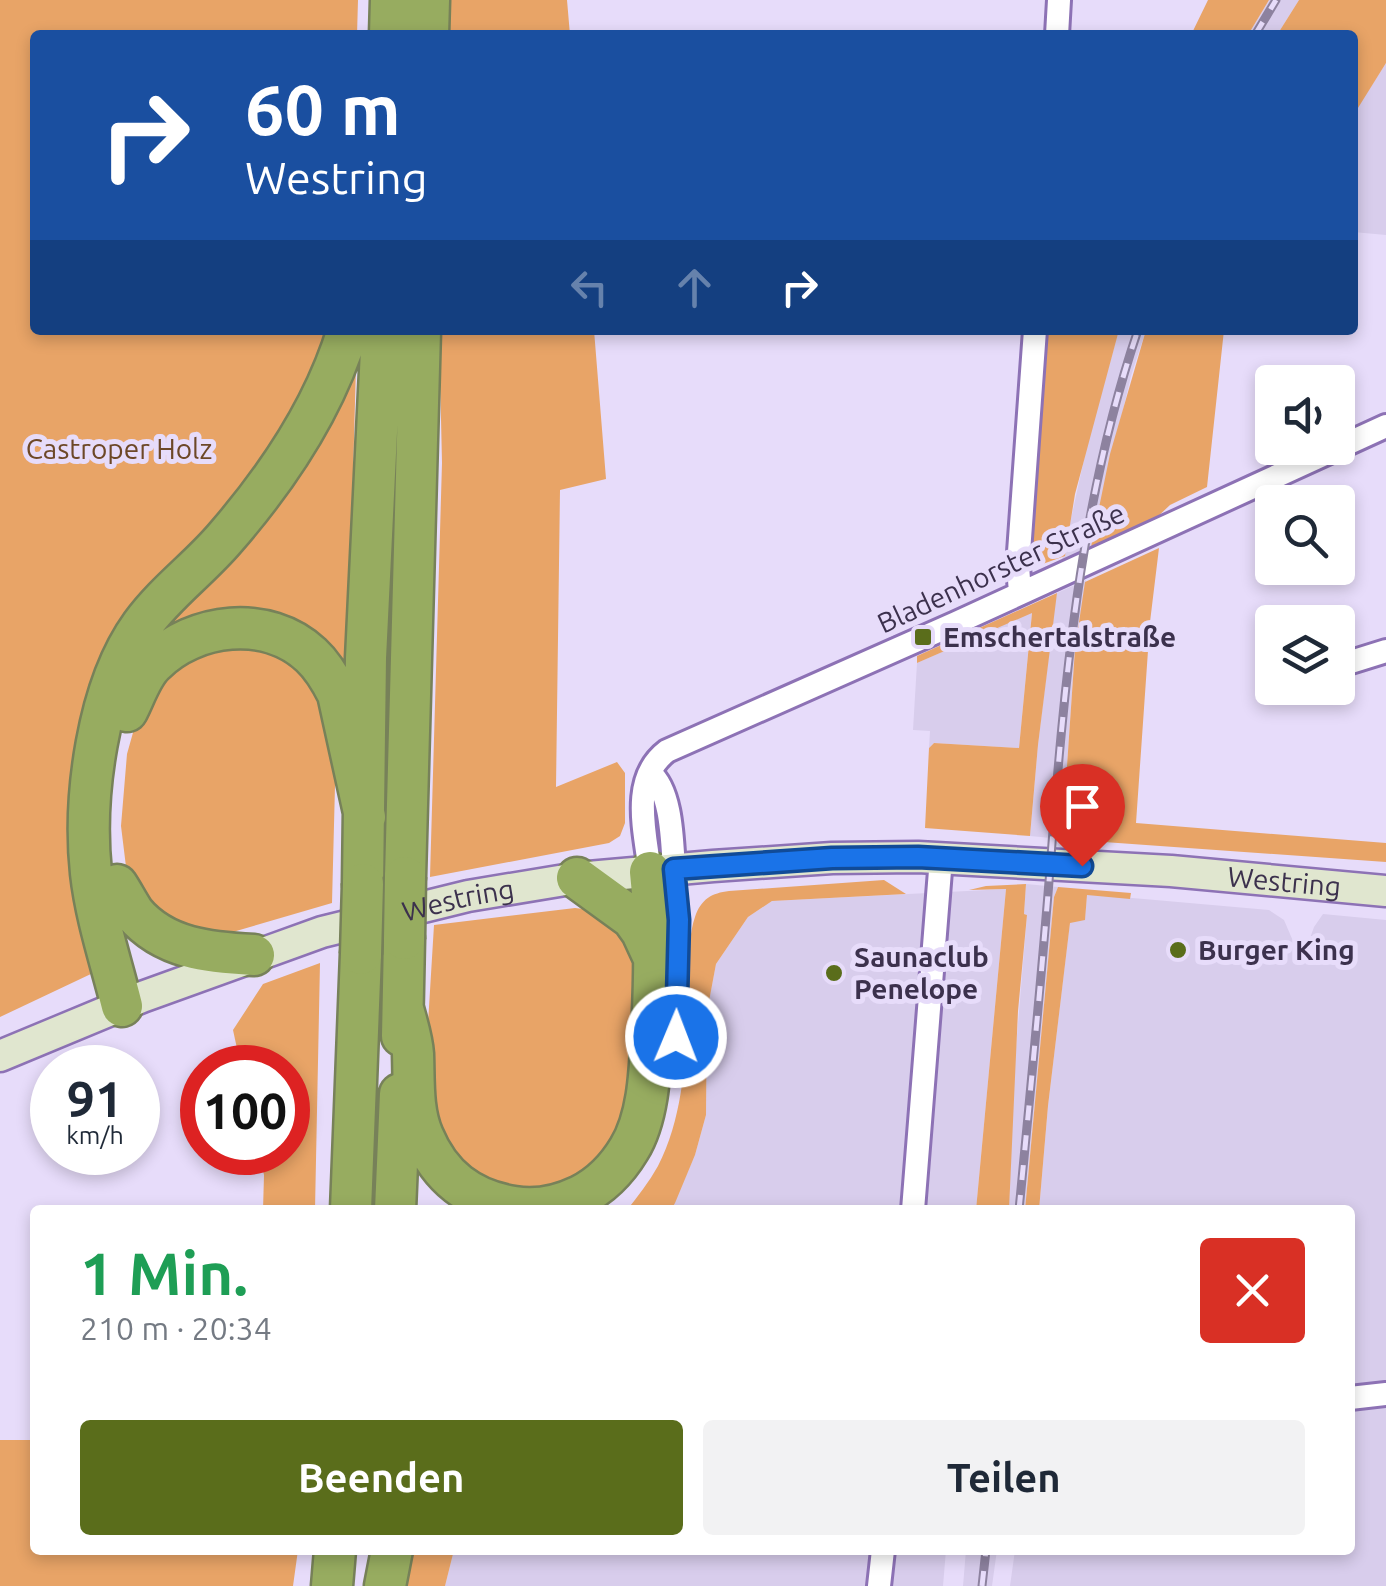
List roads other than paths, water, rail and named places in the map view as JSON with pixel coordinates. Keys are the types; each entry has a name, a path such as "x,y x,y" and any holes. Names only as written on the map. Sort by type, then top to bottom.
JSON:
{"highway":[{"path":"390,30 391,0"},
{"path":"428,30 429,0"},
{"path":"132,1002 104,938 90,860 94,754 104,714 120,665 140,627 224,540 277,473 314,412 346,335"},
{"path":"352,1205 364,884 366,658 382,335"},
{"path":"395,1205 420,335"},
{"path":"132,1002 130,951 112,859 110,788 122,721 151,665 179,643 222,630 264,631 311,655 338,694 365,816"},
{"path":"558,1205 587,1192 608,1176 631,1147 644,1107 650,1072 662,870"},
{"path":"612,1205 630,1184 658,1133 672,1078 679,920 662,870"},
{"path":"576,878 632,918 656,962"},
{"path":"117,885 134,912 168,940 212,952 254,956"},
{"path":"403,1009 412,1049 421,1133 453,1182 501,1205"},
{"path":"332,1586 335,1555"},
{"path":"366,1586 369,1555"},
{"path":"385,1586 391,1555"}],"main road":[{"name":"Westring","path":"0,1056 322,932 468,896 576,878 832,858 941,858 1172,871 1386,892"}],"street":[{"path":"1056,30 1059,0"},
{"path":"1020,593 1018,566 1035,335"},
{"name":"Bladenhorster Straße","path":"662,870 642,800 644,784 657,758 667,750 1386,426"},
{"path":"1355,661 1386,651"},
{"path":"913,1205 941,858"},
{"path":"1355,1397 1386,1394"},
{"path":"879,1586 882,1555"}],"railway":[{"path":"1258,30 1276,0"},
{"path":"1019,1205 1061,732 1077,596 1101,462 1136,335"},
{"path":"982,1586 985,1555"}],"place":[{"name":"Emschertalstraße","path":"923,637"},
{"name":"Burger King","path":"1178,950"},
{"name":"Saunaclub Penelope","path":"834,973"}],"park label":[{"name":"Castroper Holz","path":"119,449"}]}
